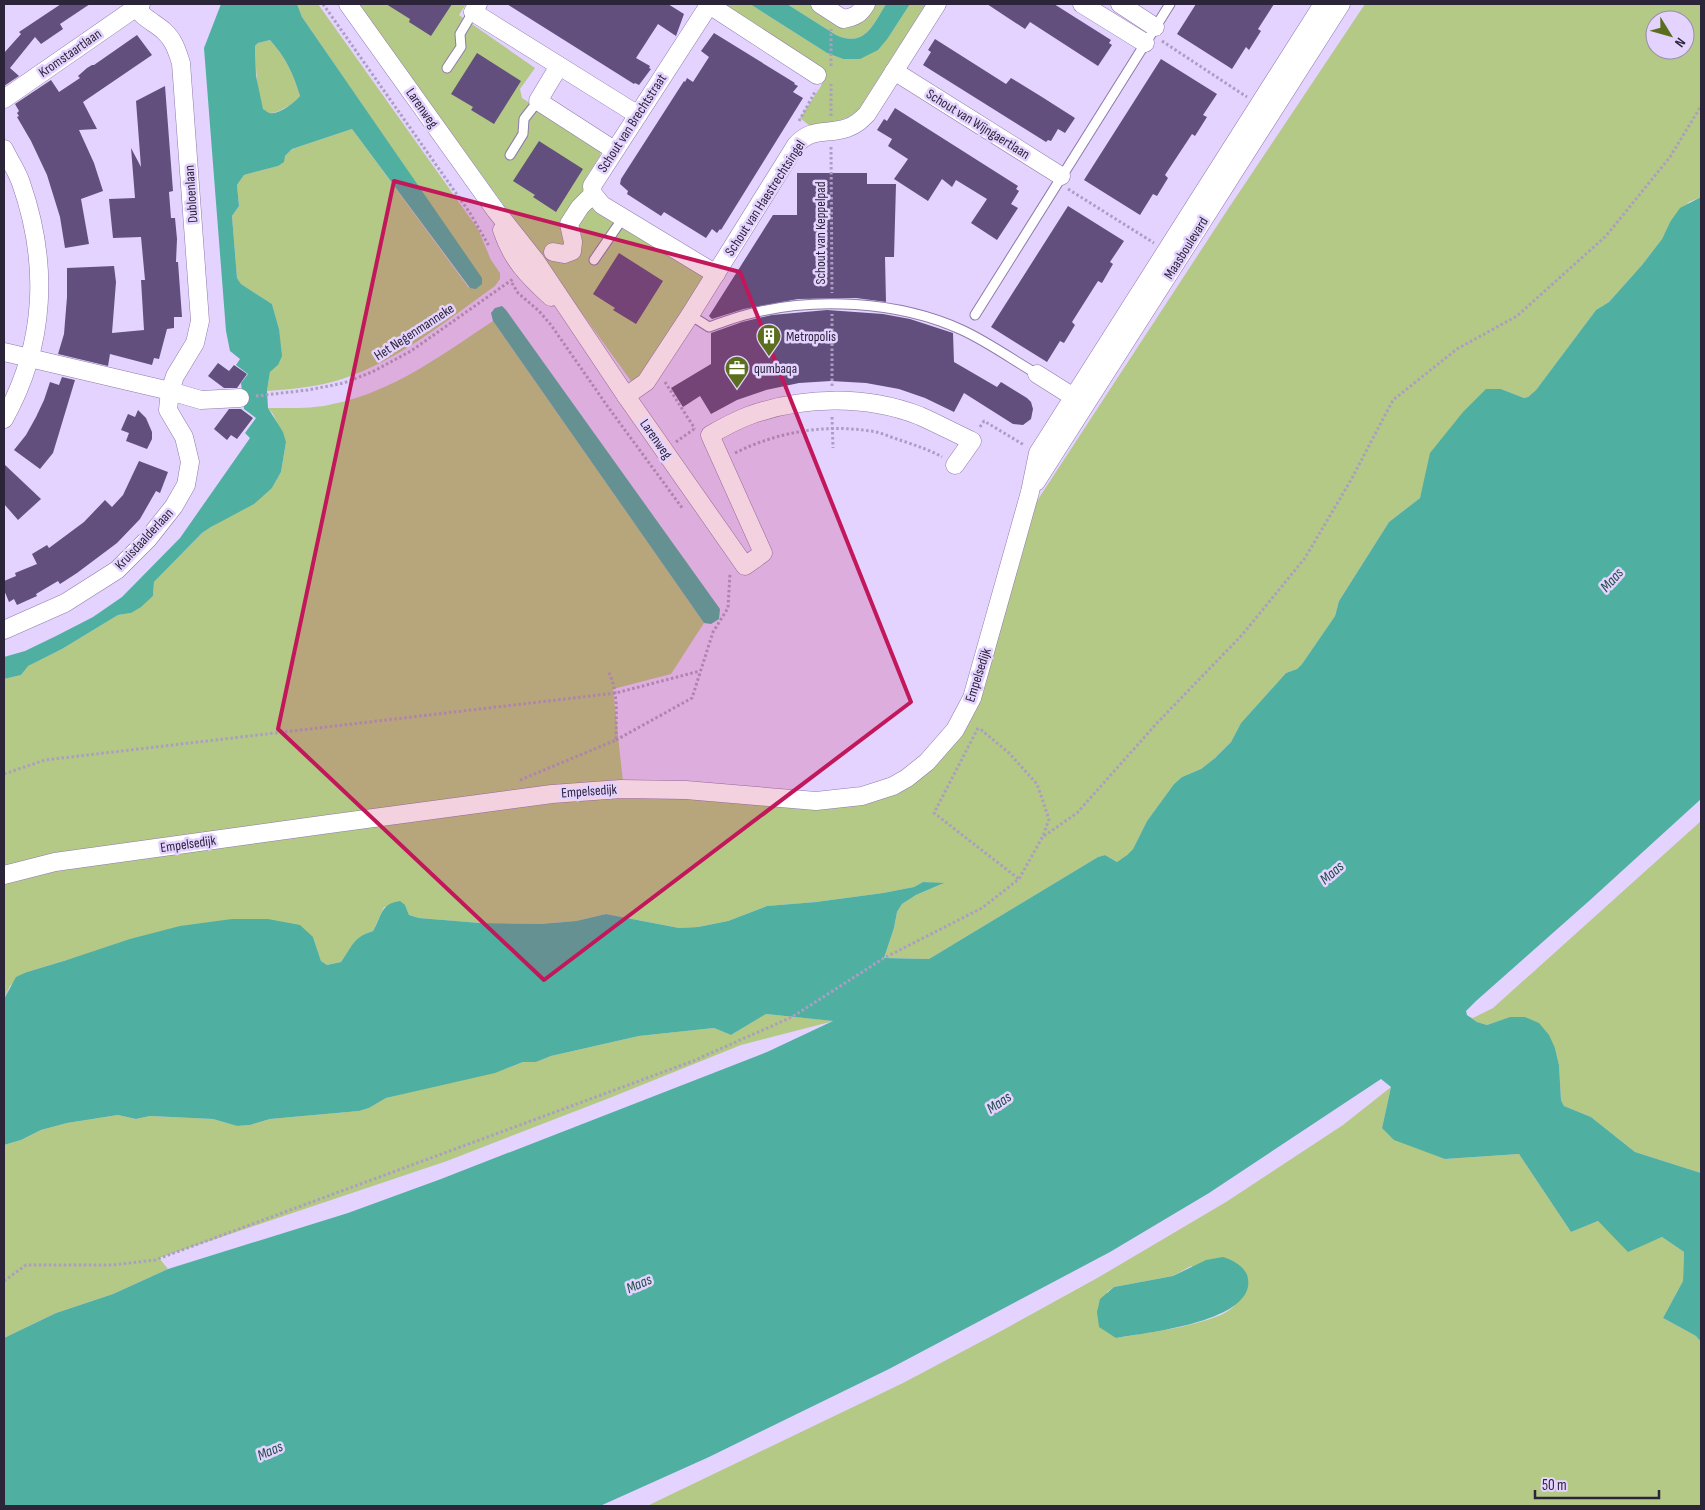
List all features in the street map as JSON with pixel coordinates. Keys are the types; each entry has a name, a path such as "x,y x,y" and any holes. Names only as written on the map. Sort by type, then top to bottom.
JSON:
{"street":[{"name":"Larenweg","path":"348,4 496,211 535,260 626,396 737,569"},
{"path":"708,4 828,74"},
{"name":"Schout van Brechtstraat","path":"593,194 592,186 595,180 708,4"},
{"path":"820,4 843,19 854,17 861,12 866,4"},
{"name":"Schout van Haestrechtsingel","path":"626,396 646,382 802,138 812,133 846,129 857,124 867,114 937,4"},
{"path":"1082,4 1150,35"},
{"path":"1120,4 1150,35"},
{"name":"Maasboulevard","path":"1030,492 1080,400 1166,251 1323,4"},
{"name":"Maasboulevard","path":"1016,539 1030,492 1038,453 1080,400 1341,4"},
{"name":"Kromstaartlaan","path":"4,99 138,5"},
{"name":"Dubloenlaan","path":"138,5 150,22 164,31 176,45 182,63 200,321 195,343 175,376 170,391"},
{"path":"476,8 559,66 638,115"},
{"path":"559,66 538,101 614,150"},
{"name":"Schout van Wijngaertlaan","path":"894,72 1059,179"},
{"path":"4,149 20,181 32,222 39,264 39,311 30,359 16,398 4,419"},
{"path":"553,252 564,254 572,251 573,242 569,224 580,207 593,194 602,205 716,274"},
{"name":"Larenweg","path":"496,211 516,276 568,312"},
{"path":"4,352 201,400 240,398"},
{"path":"1038,374 1080,400"},
{"name":"Kruisdaalderlaan","path":"4,630 65,603 117,570 148,539 174,506 186,485 190,462 184,437 168,410 170,391"},
{"path":"737,569 763,553 710,435 748,416 790,404 832,400 890,407 919,416 972,441 955,465"},
{"name":"Empelsedijk","path":"4,875 55,862 552,794 622,789 686,790 816,801 862,796 878,792 907,778 927,762 963,718 978,680 1016,539"}],"lane":[{"path":"975,315 1170,4"},
{"path":"447,68 461,47 460,34 476,8"},
{"path":"510,155 523,134 524,119 538,101"},
{"path":"594,260 624,218"},
{"path":"690,315 709,327 746,314 784,306 868,305 925,315 963,330 1038,374"}],"path":[{"path":"324,4 470,214 490,248"},
{"name":"Schout van Keppelpad","path":"831,28 828,74 831,131 833,448"},
{"path":"1150,35 1259,104"},
{"path":"802,138 799,121 828,74"},
{"path":"1043,836 1077,813 1157,723 1242,635 1305,558 1351,480 1393,400 1457,349 1517,316 1606,236 1670,157 1701,106"},
{"path":"1059,179 1166,251"},
{"path":"516,276 518,293 539,311 551,325 608,408 688,517"},
{"name":"Het Negenmanneke","path":"272,395 344,383 389,364 516,276"},
{"path":"654,370 666,382 694,429 710,435"},
{"path":"984,421 1038,453"},
{"path":"721,460 752,445 800,431 832,427 872,431 932,451 955,465"},
{"path":"519,780 616,740 692,698 713,632 728,608 737,569"},
{"path":"608,671 614,680 616,693 616,740"},
{"path":"4,774 45,760 616,693 700,671"},
{"path":"4,1281 26,1265 113,1265 155,1260 692,1061 792,1017 884,958 982,908 1019,879 1043,836 1049,819 1037,784 1009,752 963,718"},
{"path":"979,728 934,813 1019,879"}],"highlighted area":[{"path":"394,181 740,272 911,702 544,980 278,729"}],"shaded area":[{"path":"297,4 318,4 478,229 491,260 500,273 500,279 495,286 441,325 384,361 333,382 267,391 270,372 278,365 279,329 272,304 241,284 237,278 232,216 239,206 237,185 244,175 278,166 292,149 352,129 469,288 481,278 302,17"},
{"path":"358,4 466,4 459,15 535,68 520,89 522,98 601,150 600,156 585,179 586,199 702,274 703,283 641,379 631,381"},
{"path":"723,4 750,4 827,53 843,59 888,38 910,4 926,4 859,109 843,119 810,126 800,118 821,86 824,72 820,66"},
{"path":"787,4 810,4 841,23 872,4 886,4 877,20 867,32 854,39 836,35"},
{"path":"1365,4 1701,4 1701,197 1689,202 1670,222 1662,239 1642,265 1609,302 1596,310 1536,390 1524,398 1501,389 1426,479 1420,498 1389,522 1339,601 1335,616 1302,664 1297,669 1286,673 1241,723 1231,742 1215,758 1201,769 1182,777 1174,784 1147,821 1133,849 1117,862 1105,855 1098,857 929,959 884,958 897,912 902,904 916,895 942,884 923,882 914,887 883,893 767,906 728,921 698,927 679,928 606,914 576,921 540,924 480,923 419,918 409,915 405,905 384,907 373,931 358,939 341,962 327,965 321,961 313,937 67,960 27,972 10,986 4,999 4,880 58,868 529,803 645,795 849,806 949,749 1035,504"},
{"path":"270,40 288,66 300,96 289,106 272,113 263,109 259,97 255,46 258,43"},
{"path":"493,321 704,623 671,674 613,689 623,782 4,868 4,679 21,675 27,666 62,649 118,615 131,613 153,596 154,582 202,533 272,488 281,472 286,442 273,414 268,408 325,406 376,391 436,359"},
{"path":"1701,821 1701,1173 1635,1152 1591,1117 1564,1106 1561,1100 1559,1065 1555,1048 1525,1017 1511,1017 1487,1025 1477,1022 1470,1017 1473,1018 1493,1008"},
{"path":"766,1014 834,1021 741,1045 447,1161 159,1258 168,1269 113,1294 56,1313 4,1338 4,1145 21,1140 41,1130 67,1123 118,1115 136,1119 150,1116 213,1119 237,1126 250,1125 270,1119 359,1111 369,1108 386,1098 511,1067 523,1062 536,1062 551,1056 639,1036 714,1028 731,1035"},
{"path":"1391,1087 1382,1128 1445,1159 1519,1154 1571,1232 1598,1221 1628,1251 1662,1237 1684,1252 1683,1281 1663,1318 1696,1336 1701,1342 1701,1506 647,1506 903,1383 1003,1330 1099,1277 1226,1202 1343,1125","holes":["1191,1266 1242,1298 1227,1312 1196,1323 1116,1338 1107,1292 1114,1287 1173,1276"]}],"water":[{"path":"221,4 297,4 302,17 482,278 482,284 476,289 470,288 352,129 292,149 285,156 284,162 278,166 244,175 237,185 239,206 232,216 237,278 241,284 272,304 279,329 282,356 278,365 270,372 267,391 268,408 283,432 286,442 281,472 272,488 254,504 202,533 154,582 153,596 141,607 131,613 118,615 62,649 28,666 21,675 4,679 4,657 25,651 56,636 93,617 122,597 180,538 250,438 245,433 256,418 244,409 241,383 248,374 236,365 240,359 230,351 226,331 204,48","holes":["270,40 288,66 300,96 291,105 274,113 263,109 256,76 255,46 258,43"]},
{"path":"750,4 787,4 836,35 854,39 867,32 877,20 886,4 910,4 878,50 860,59 843,59 827,53"},
{"name":"Maas","path":"1701,197 1701,799 1466,1011 1467,1015 1477,1022 1487,1025 1510,1017 1525,1017 1539,1023 1549,1035 1555,1048 1559,1065 1561,1100 1564,1106 1591,1117 1635,1152 1701,1173 1701,1342 1696,1336 1663,1318 1683,1281 1684,1252 1662,1237 1628,1252 1598,1221 1571,1232 1519,1154 1445,1159 1394,1140 1382,1128 1391,1087 1381,1079 1209,1193 1110,1252 889,1369 709,1457 600,1506 4,1506 4,1338 56,1313 113,1294 168,1269 348,1213 441,1179 767,1052 833,1021 766,1014 731,1035 714,1028 639,1036 551,1056 536,1062 523,1062 495,1073 386,1098 369,1108 359,1111 270,1119 250,1125 237,1126 213,1119 150,1116 136,1119 118,1115 67,1123 41,1130 21,1140 4,1145 4,999 16,977 130,939 180,926 232,919 268,919 300,925 313,937 321,961 327,965 341,962 357,939 373,931 385,908 400,901 405,905 409,915 419,918 480,923 540,924 576,921 606,914 679,928 698,927 728,921 767,906 883,893 914,887 923,882 944,883 916,895 902,904 897,912 884,958 929,959 1098,857 1105,855 1117,862 1127,855 1133,849 1147,821 1174,784 1182,777 1201,769 1215,758 1231,742 1241,723 1286,673 1297,669 1302,664 1335,616 1339,601 1389,522 1420,498 1430,453 1463,412 1486,389 1501,389 1524,398 1536,390 1596,310 1609,302 1642,265 1662,239 1670,222 1680,208"},
{"path":"502,306 720,609 719,619 711,624 704,623 493,321 491,313 495,308"},
{"path":"1223,1257 1235,1262 1242,1268 1248,1279 1246,1294 1234,1306 1196,1323 1150,1333 1116,1338 1099,1327 1097,1312 1100,1299 1114,1287 1173,1276 1206,1260"}],"building":[{"path":"61,4 90,4 60,24 63,29 41,44 35,37 10,68 19,76 4,86 4,53 21,34 19,32"},
{"path":"386,4 452,4 431,36 409,22 410,19"},
{"path":"507,4 668,4 684,14 676,36 658,24 636,58 650,66 649,68 651,69 639,85 634,84"},
{"path":"987,4 1054,4 1111,40 1109,43 1112,45 1098,66 1030,22 1025,29"},
{"path":"1196,4 1274,4 1258,29 1261,31 1249,50 1246,47 1232,69 1177,34"},
{"path":"714,33 795,83 798,86 793,92 803,98 721,230 717,233 712,229 706,238 664,212 661,216 627,194 628,191 620,184 621,179 684,81 687,78 693,82 709,57 701,51"},
{"path":"137,35 152,55 83,102 97,129 79,130 94,163 103,191 81,199 89,244 65,248 60,217 47,175 17,117 19,116 17,113 19,111 15,104 51,80 59,92 80,78 78,76 87,68"},
{"path":"935,39 1006,84 1011,78 1075,118 1065,133 1058,129 1051,141 1048,140 1046,142 923,65 931,52 928,50"},
{"path":"477,53 521,81 494,124 471,110 473,107 451,94"},
{"path":"1161,59 1217,94 1203,115 1207,117 1195,136 1192,134 1165,175 1168,178 1157,196 1153,194 1140,215 1084,180"},
{"path":"165,86 173,191 169,192 171,218 175,218 177,239 176,262 178,262 182,317 174,317 174,328 167,329 159,359 154,358 152,365 110,354 108,366 58,354 64,334 67,268 114,266 116,282 112,333 144,330 141,280 145,280 141,237 113,238 109,199 135,198 131,148 141,167 136,101"},
{"path":"895,108 1018,186 1016,189 1019,191 1011,204 1018,208 997,240 971,223 987,199 956,180 952,187 942,179 928,201 894,179 908,159 888,146 892,139 877,130 884,119 887,121"},
{"path":"539,141 583,169 556,212 533,197 535,195 513,181"},
{"path":"797,173 867,173 867,184 896,184 894,257 885,257 886,302 856,298 798,299 744,309 712,319 709,316 773,215 797,215"},
{"path":"1068,206 1124,241 1110,262 1113,264 1102,283 1098,281 1072,322 1075,325 1064,343 1060,341 1047,362 991,327"},
{"path":"619,253 663,281 636,324 613,310 615,308 593,294"},
{"path":"827,310 883,314 910,319 953,333 954,362 997,387 1001,382 1027,398 1031,402 1033,409 1031,419 1023,425 1013,424 964,393 954,412 925,398 899,389 866,383 831,381 799,383 766,390 737,400 711,414 700,396 683,407 671,388 711,364 711,333 742,322 772,315"},
{"path":"218,363 229,371 234,365 247,374 237,388 224,388 208,376"},
{"path":"62,377 75,380 53,453 40,469 14,450 26,435 36,417 50,382 59,385"},
{"path":"229,409 241,409 253,418 237,439 231,435 227,440 214,429"},
{"path":"138,410 146,418 152,432 152,439 147,449 126,441 129,433 121,430 128,414 135,417"},
{"path":"139,461 168,472 160,493 156,491 140,519 117,543 60,584 58,581 36,594 37,596 17,605 14,599 9,602 4,590 4,581 16,576 15,573 37,564 32,554 47,545 49,548 84,522 105,500 112,507 123,495"},
{"path":"4,464 41,499 18,520 4,504"}],"place":[{"name":"Metropolis","path":"769,357"},
{"name":"qumbaqa","path":"737,389"}]}
